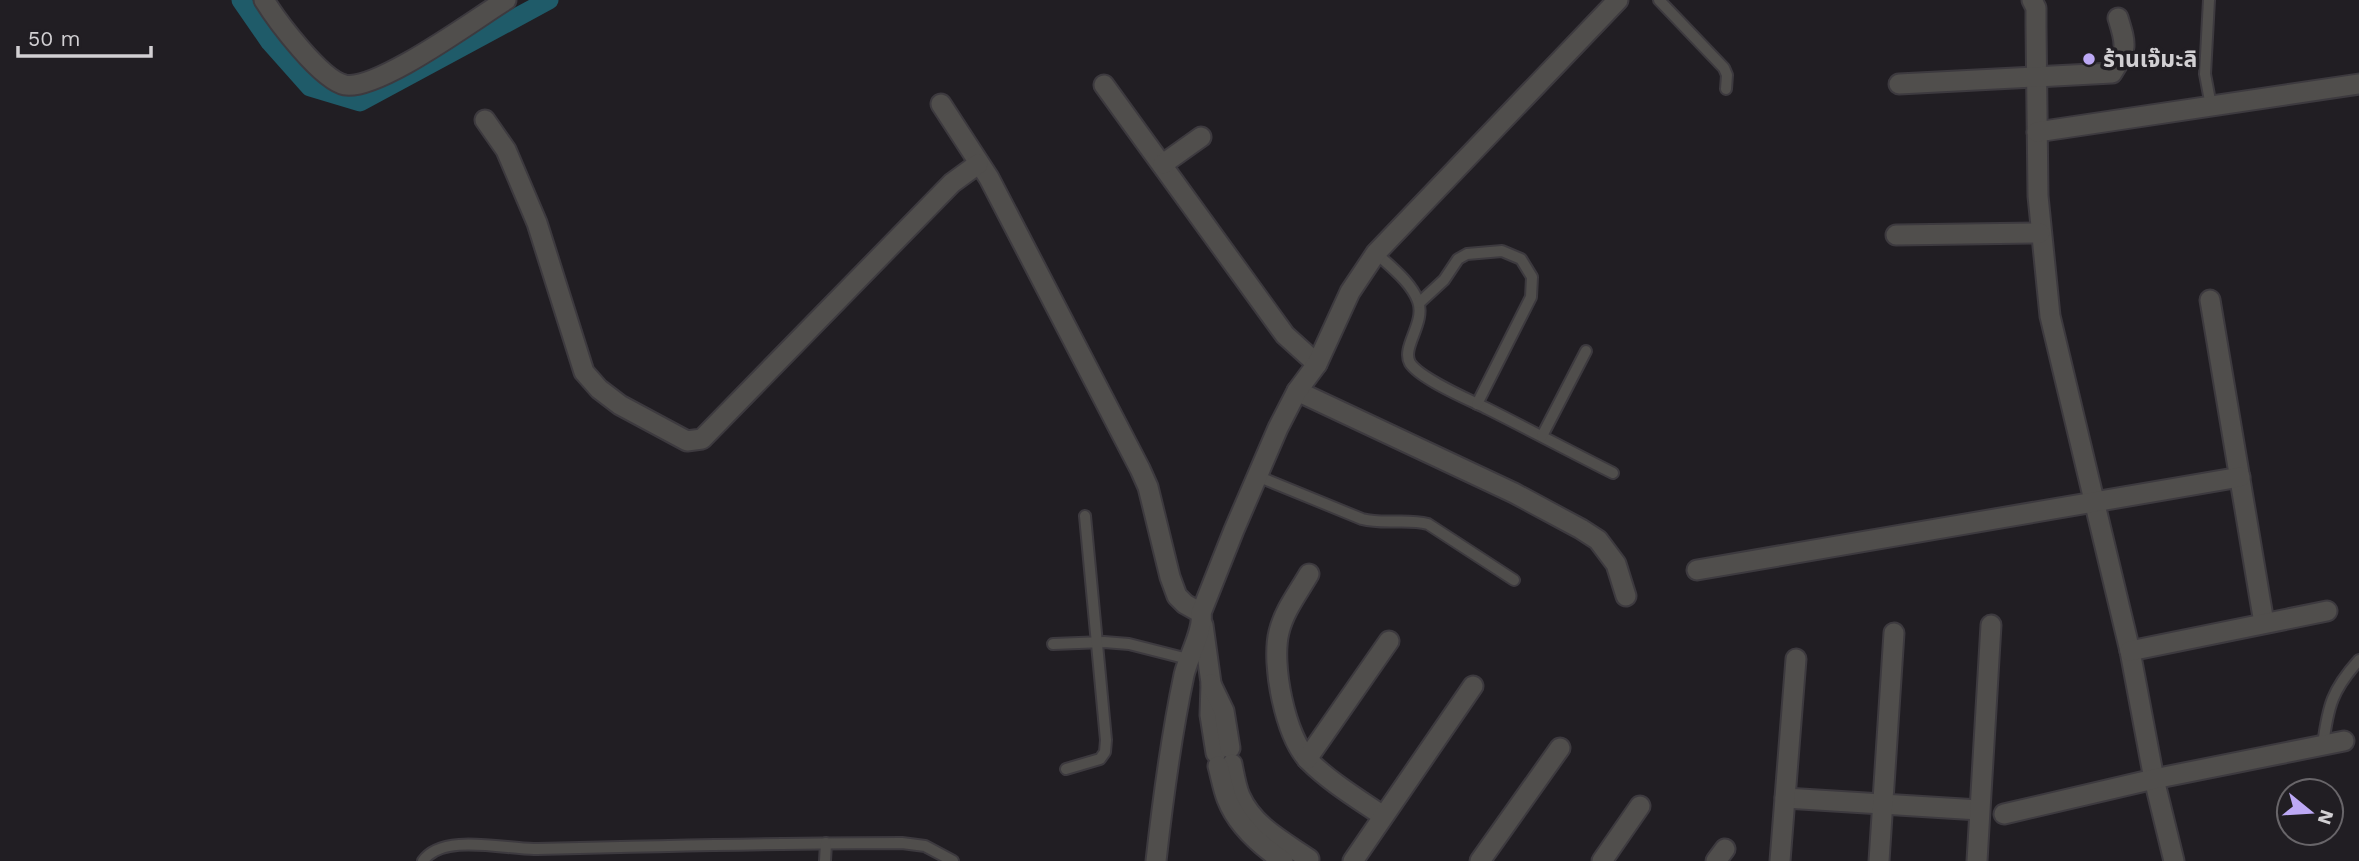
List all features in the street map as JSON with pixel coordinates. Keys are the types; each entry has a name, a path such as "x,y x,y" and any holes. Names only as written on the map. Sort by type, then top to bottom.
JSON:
{"street":[{"path":"264,0 321,71 344,85 355,85 400,67 506,0"},
{"path":"1156,861 1165,779 1188,659 1202,617 1278,428 1297,391 1317,364 1350,292 1376,253 1618,0"},
{"path":"2039,3 2037,132 2040,233 2050,316 2130,652 2154,779 2174,861"},
{"path":"1899,84 2112,73 2124,56 2126,43 2118,18"},
{"path":"2037,132 2359,84"},
{"path":"1104,85 1285,335 1317,364"},
{"path":"941,104 989,178 1140,469 1148,488 1177,596 1202,617 1211,684 1210,715 1224,758 1253,827 1283,861"},
{"path":"485,120 506,150 537,223 584,372 599,389 620,405 687,441 702,439 952,183 978,164"},
{"path":"1163,164 1201,137"},
{"path":"1896,235 2040,233"},
{"path":"2210,300 2264,623"},
{"path":"1297,391 1514,492 1581,529 1598,540 1616,564 1626,596"},
{"path":"1697,570 2240,477"},
{"path":"1309,575 1284,616 1278,634 1280,684 1289,727 1307,759 1383,816"},
{"path":"2130,652 2327,611"},
{"path":"1977,861 1991,625"},
{"path":"1879,861 1894,633"},
{"path":"1307,759 1389,641"},
{"path":"1780,861 1796,659"},
{"path":"1353,861 1473,686"},
{"path":"2004,814 2154,779 2344,741"},
{"path":"1480,861 1560,748"},
{"path":"1785,798 1979,810"},
{"path":"1602,861 1640,806"},
{"path":"1253,827 1267,831 1309,859"}],"lane":[{"path":"1659,0 1724,68 1727,75 1726,89"},
{"path":"2208,0 2205,59 2211,106"},
{"path":"1419,303 1444,280 1458,259 1467,254 1502,251 1521,259 1531,277 1531,297 1477,404"},
{"path":"1376,253 1402,277 1419,303 1420,318 1407,354 1415,370 1613,473"},
{"path":"1542,436 1586,351"},
{"path":"1257,476 1376,523 1415,521 1428,524 1514,580"},
{"path":"1066,769 1100,760 1105,752 1106,740 1085,516"},
{"path":"1053,644 1129,644 1188,659"},
{"path":"2323,745 2333,696 2342,679 2359,660"},
{"path":"825,843 825,861"},
{"path":"423,861 446,845 458,844 524,849 825,843 915,844 925,846 953,861"}],"waterway":[{"path":"241,0 270,42 310,87 360,102 549,0"}],"place":[{"name":"ร้านเจ๊มะลิ","path":"2089,59"}]}
